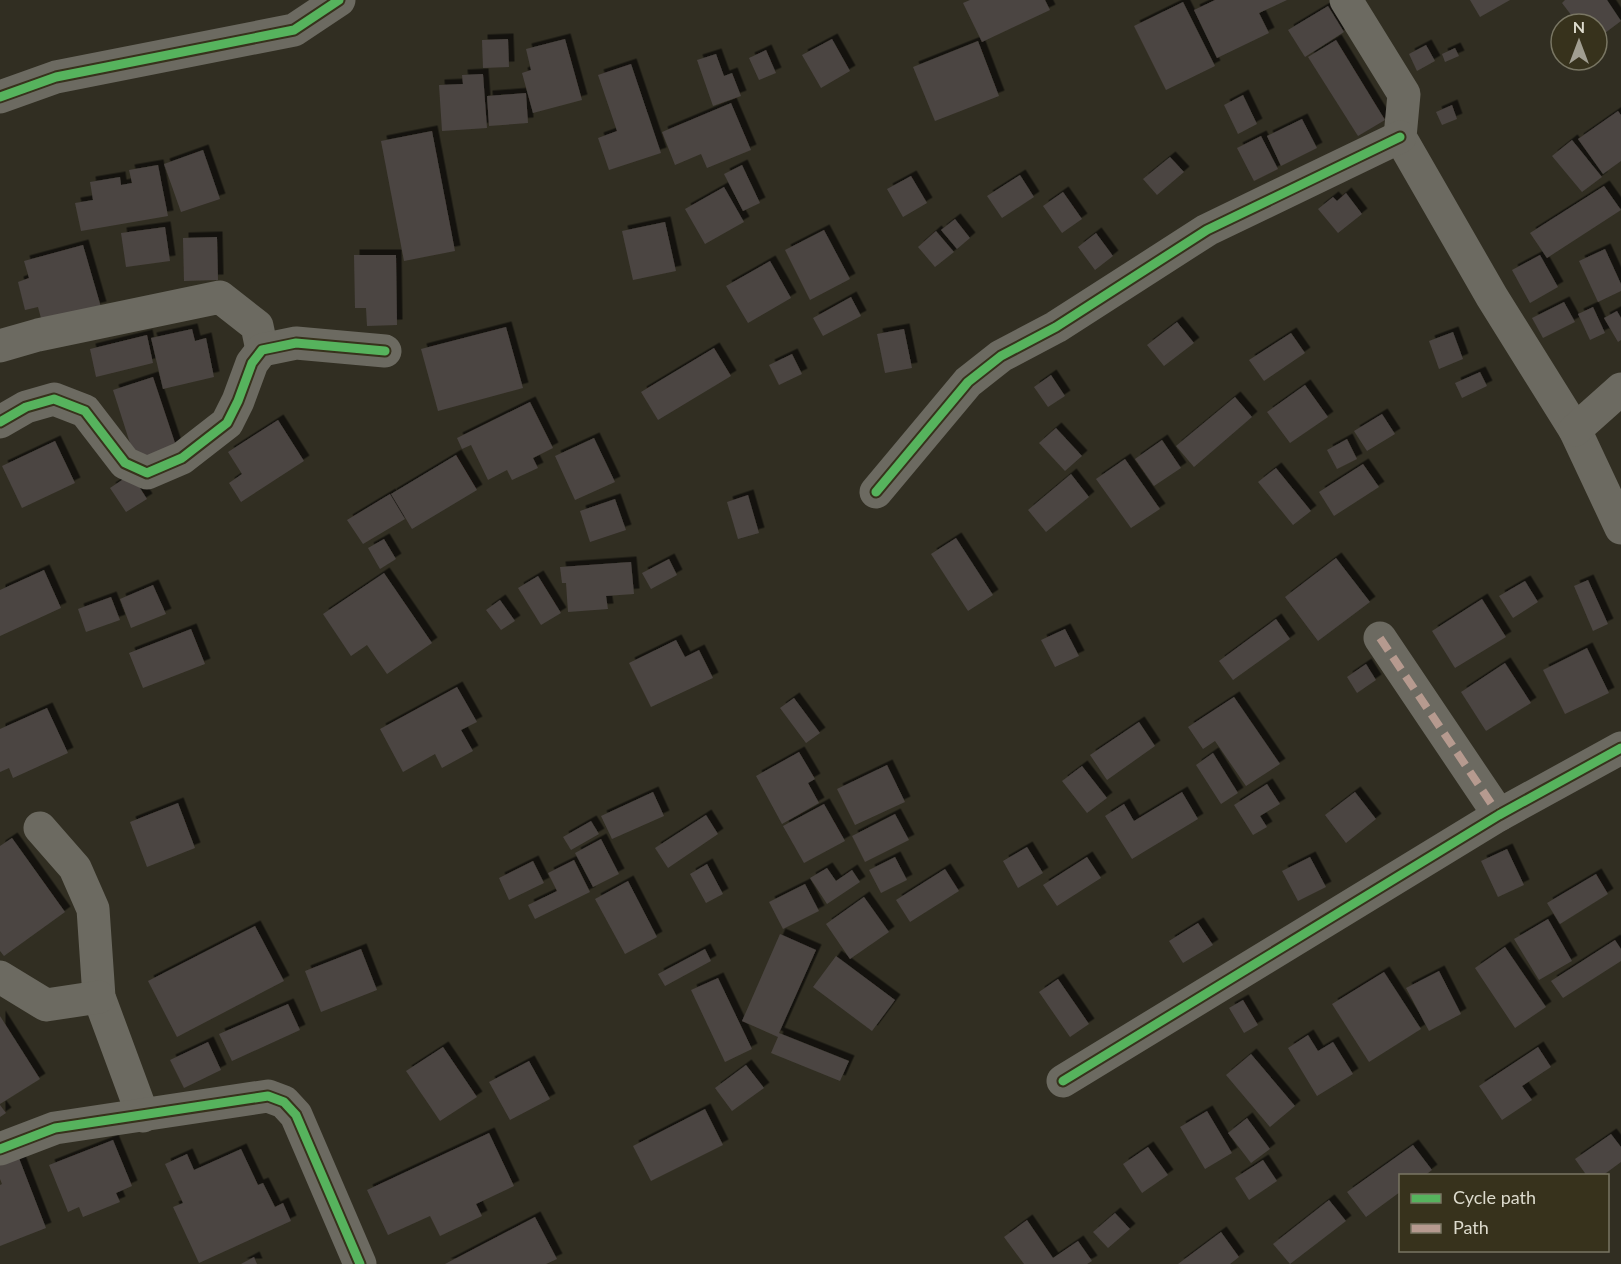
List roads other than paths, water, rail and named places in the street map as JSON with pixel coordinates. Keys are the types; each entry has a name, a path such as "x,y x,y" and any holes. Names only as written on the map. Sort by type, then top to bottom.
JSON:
{"street":[{"path":"0,97 57,77 294,30 339,0"},
{"path":"1346,0 1404,94 1400,137 1492,297 1575,430 1621,528"},
{"path":"876,492 968,382 1001,356 1056,327 1207,230 1400,137"},
{"path":"0,346 38,335 220,297 257,326 262,350"},
{"path":"0,422 26,407 54,399 85,411 125,463 147,473 182,458 227,423 252,363 262,350 296,344 385,351"},
{"path":"1575,430 1621,389"},
{"path":"1380,638 1499,815"},
{"path":"1063,1081 1499,815 1621,747"},
{"path":"40,828 75,868 93,909 99,997 142,1116"},
{"path":"0,977 46,1005 99,997"},
{"path":"0,1149 56,1128 268,1096 284,1101 296,1115 360,1264"}]}
